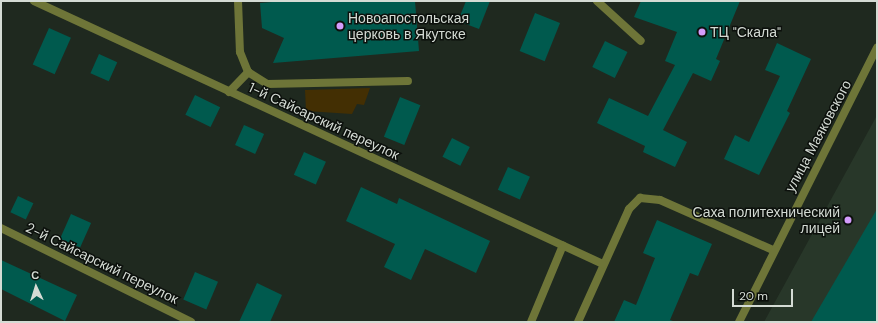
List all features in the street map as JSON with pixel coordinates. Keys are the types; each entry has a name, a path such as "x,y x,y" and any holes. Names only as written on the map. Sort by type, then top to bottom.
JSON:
{"street":[{"name":"1-й Сайсарский переулок","path":"34,1 603,264"},
{"path":"238,1 240,52 248,72 267,84 408,81"},
{"path":"597,1 641,41"},
{"name":"улица Маяковского","path":"739,322 773,250 877,48"},
{"path":"229,92 248,72"},
{"path":"578,322 629,209 640,198 660,200 773,250"},
{"name":"2-й Сайсарский переулок","path":"1,228 191,322"},
{"path":"531,322 563,245"}],"shaded area":[{"path":"370,88 364,105 357,104 352,114 306,111 305,90"},
{"name":"Саха политехнический лицей","path":"877,115 877,322 764,322 875,119"}],"building":[{"path":"284,1 415,1 419,51 273,63 284,38 262,28 260,3"},
{"path":"466,1 490,1 479,29 458,21"},
{"path":"641,1 740,1 716,59 720,61 711,81 693,73 663,130 687,142 675,167 643,152 645,146 597,123 609,98 648,116 675,65 665,61 677,32 634,17"},
{"path":"535,13 560,23 545,61 520,51"},
{"path":"49,28 71,38 55,74 33,65"},
{"path":"605,41 627,52 615,78 592,67"},
{"path":"777,43 811,59 787,111 790,113 759,175 724,159 735,135 749,142 780,76 765,70"},
{"path":"99,54 117,62 109,81 90,73"},
{"path":"195,95 220,107 211,127 185,115"},
{"path":"400,97 420,105 404,145 384,137"},
{"path":"244,125 264,134 255,154 235,145"},
{"path":"452,138 470,147 460,166 442,157"},
{"path":"304,152 326,162 316,185 294,175"},
{"path":"508,167 530,177 520,200 498,190"},
{"path":"361,187 397,204 399,198 490,241 476,273 425,249 411,280 384,267 395,244 346,221"},
{"path":"18,196 33,203 26,219 10,212"},
{"path":"877,209 877,322 811,322"},
{"path":"71,214 91,223 80,248 60,239"},
{"path":"657,220 712,244 698,276 690,273 670,320 676,322 614,322 624,300 636,305 655,258 643,253"},
{"path":"1,260 77,295 65,321 1,289"},
{"path":"195,272 218,282 206,309 183,300"},
{"path":"257,283 282,295 270,322 239,322"}],"place":[{"name":"Новоапостольская церковь в Якутске","path":"340,26"},
{"name":"ТЦ \"Скала\"","path":"702,32"},
{"name":"Саха политехнический лицей","path":"848,220"}]}
